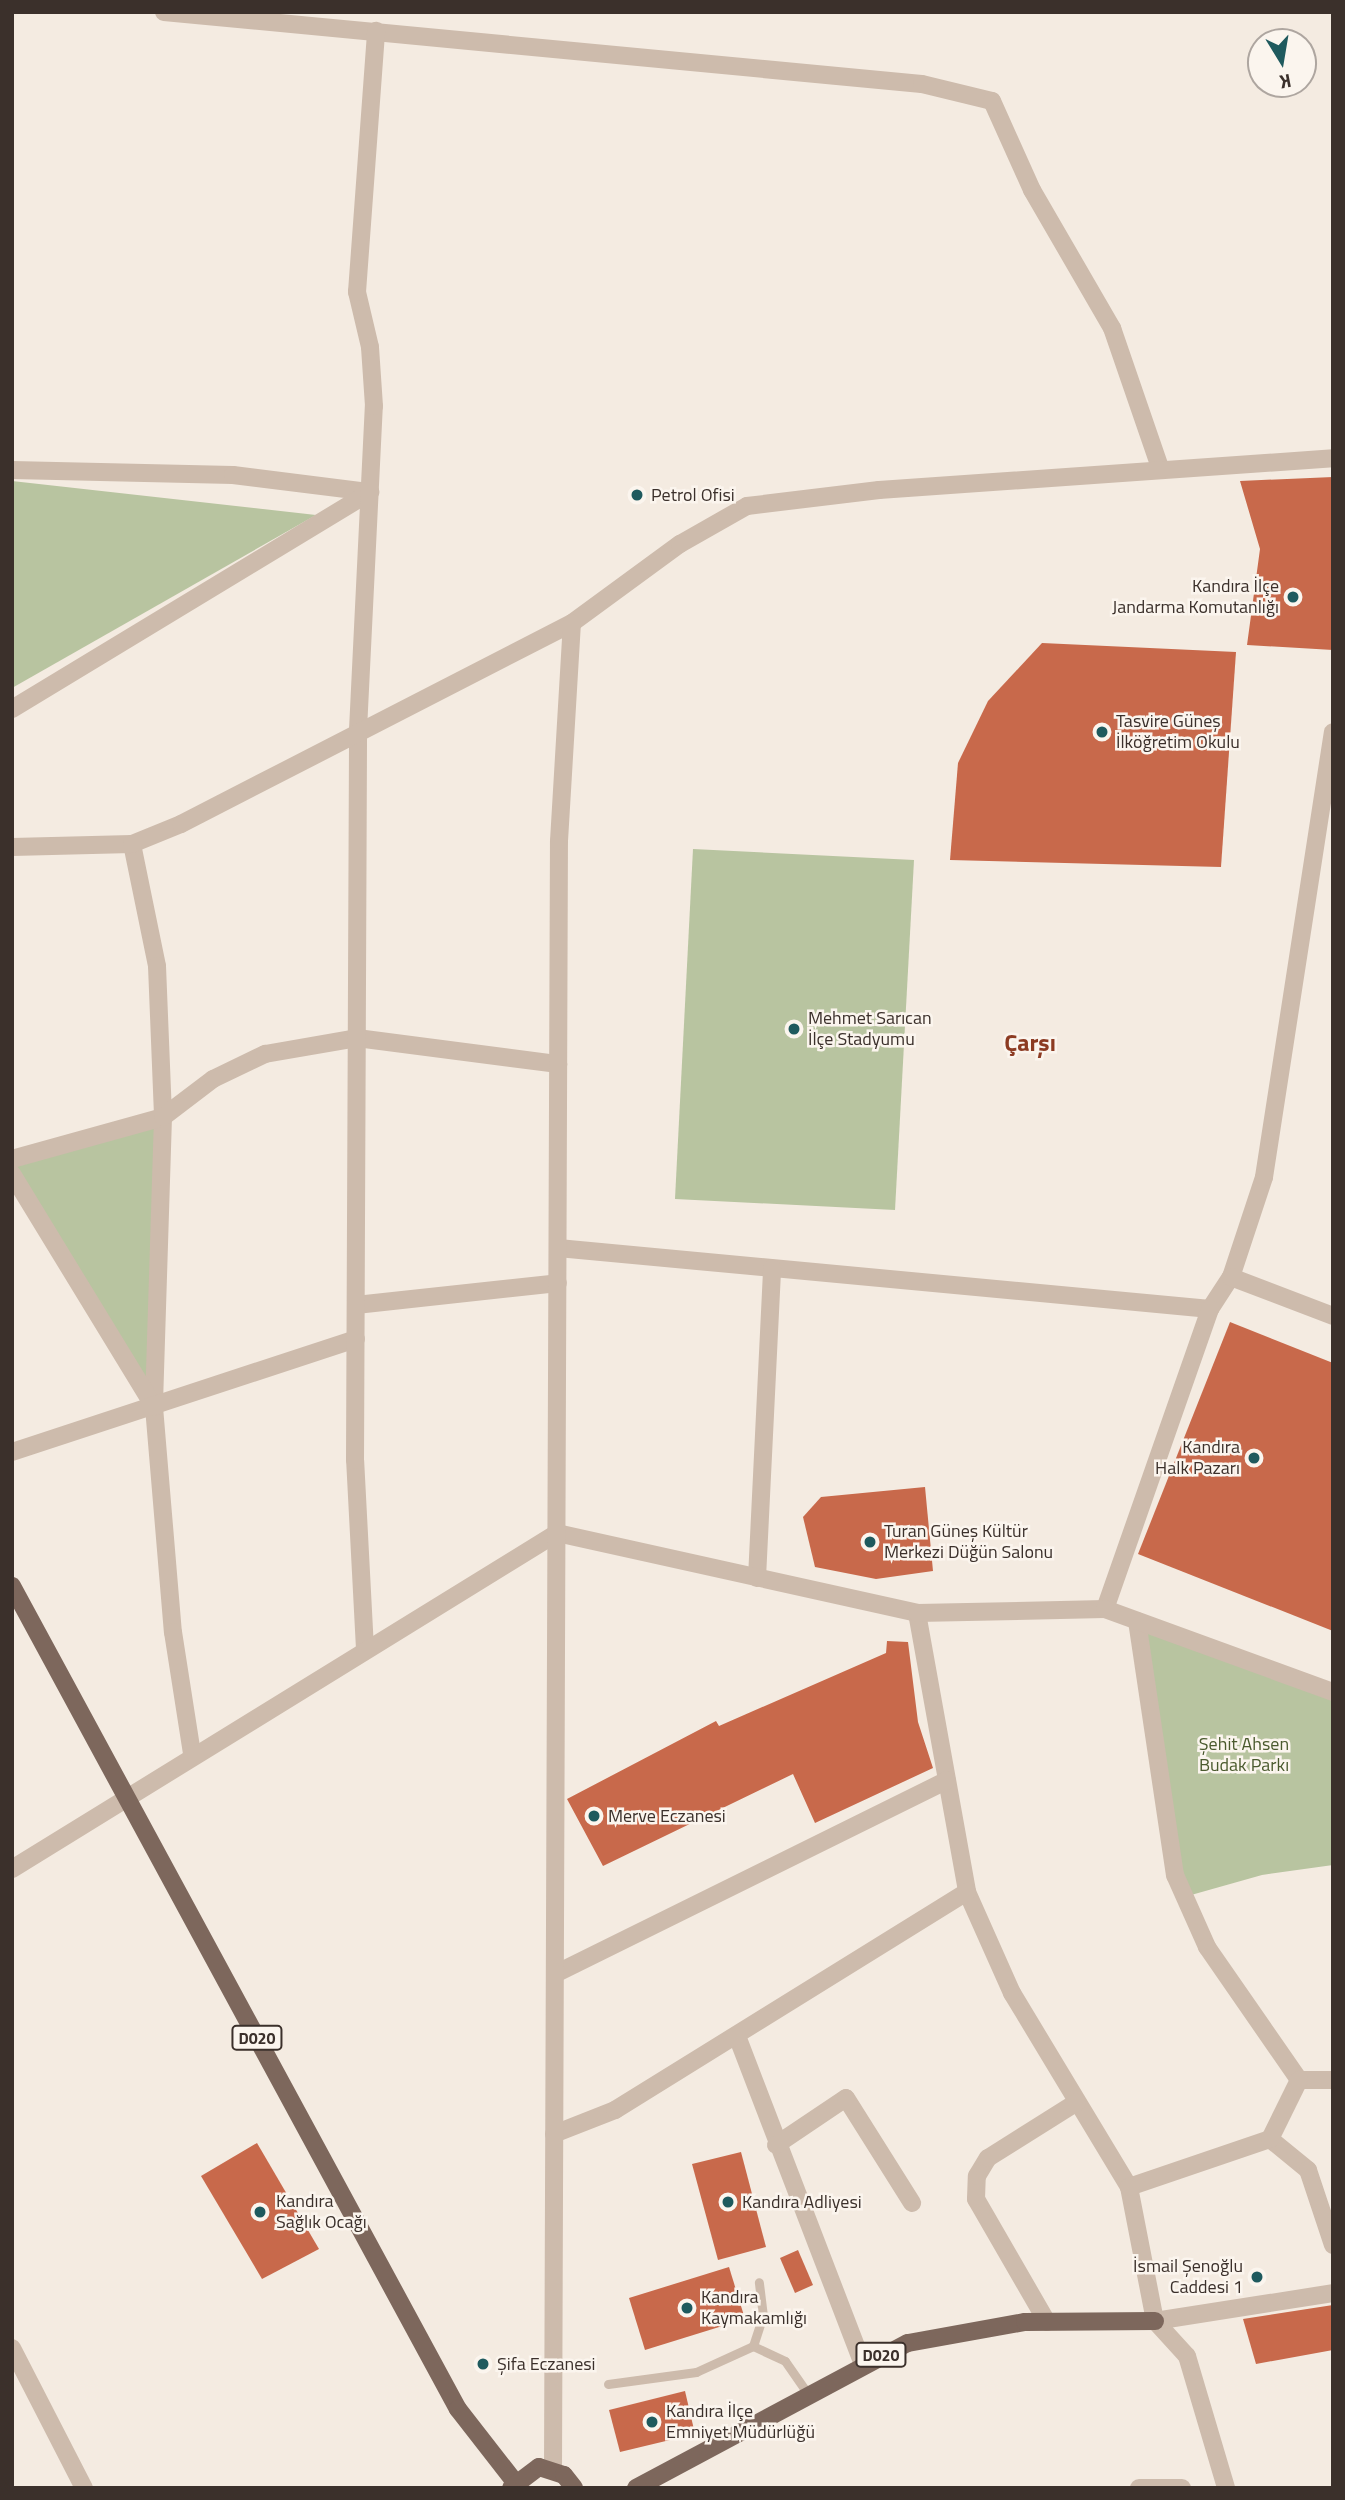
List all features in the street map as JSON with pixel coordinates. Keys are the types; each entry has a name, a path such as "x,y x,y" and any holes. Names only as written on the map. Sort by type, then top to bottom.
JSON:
{"main road":[{"name":"D020","path":"12,1586 458,2409 512,2485 532,2469 554,2469"},
{"name":"D020","path":"636,2488 863,2364 908,2343 1047,2322 1155,2321"},
{"path":"554,2469 575,2488"}],"street":[{"path":"164,12 922,84 992,101 1032,190 1112,328 1161,470"},
{"path":"365,1649 356,1339 358,730 374,406 370,347 357,292 376,31"},
{"path":"12,847 132,844 572,623 680,544 747,506 1333,458"},
{"path":"12,470 233,475 370,492"},
{"path":"12,709 370,492"},
{"path":"554,2469 559,841 572,623"},
{"path":"1105,1609 1210,1309 1231,1277 1267,1164 1333,732"},
{"path":"132,844 157,966 163,1117 154,1407 173,1632 192,1754"},
{"path":"12,1158 163,1117 213,1079 265,1054 357,1038 558,1064"},
{"path":"12,1174 154,1407"},
{"path":"558,1248 1210,1309"},
{"path":"757,1578 772,1268"},
{"path":"1231,1277 1333,1316"},
{"path":"356,1306 558,1283"},
{"path":"12,1452 356,1339"},
{"path":"12,1869 125,1794 557,1533 917,1613 1105,1609 1333,1692"},
{"path":"917,1613 967,1892 1012,1993 1129,2187 1155,2321 1186,2356 1226,2488"},
{"path":"1136,1621 1175,1875 1206,1947 1299,2080"},
{"path":"555,1974 947,1780"},
{"path":"554,2134 615,2110 967,1892"},
{"path":"737,2036 776,2145 863,2364"},
{"path":"1299,2080 1333,2080"},
{"path":"1129,2187 1270,2139 1299,2080"},
{"path":"776,2145 846,2098 912,2203"},
{"path":"1047,2322 976,2199 977,2176 988,2158 1077,2102"},
{"path":"1270,2139 1308,2170 1333,2245"},
{"path":"1155,2321 1333,2293"},
{"path":"12,2348 84,2488"},
{"path":"1139,2488 1182,2488"}],"lane":[{"path":"608,2384 696,2372 753,2346 763,2316 760,2282"},
{"path":"753,2346 785,2361 808,2394"}],"green space":[{"path":"12,481 316,515 12,688"},
{"name":"Mehmet Sarıcan İlçe Stadyumu","path":"693,849 914,860 895,1210 675,1199"},
{"path":"163,1117 154,1407 12,1174 12,1159"},
{"name":"Şehit Ahsen Budak Parkı","path":"1137,1621 1333,1692 1333,1865 1262,1875 1184,1897"}],"building":[{"name":"Kandıra İlçe Jandarma Komutanlığı","path":"1333,477 1333,650 1247,645 1260,549 1240,481"},
{"name":"Tasvire Güneş İlköğretim Okulu","path":"1042,643 1236,652 1221,867 950,860 958,763 988,701"},
{"name":"Kandıra Halk Pazarı","path":"1230,1322 1333,1363 1333,1631 1138,1554"},
{"name":"Turan Güneş Kültür Merkezi Düğün Salonu","path":"925,1487 933,1571 876,1579 815,1567 803,1517 821,1497"},
{"path":"887,1641 908,1642 918,1722 933,1768 815,1823 793,1774 603,1866 567,1799 716,1721 719,1726 886,1653"},
{"name":"Kandıra Sağlık Ocağı","path":"257,2143 319,2249 262,2279 201,2176"},
{"name":"Kandıra Adliyesi","path":"741,2152 766,2247 718,2260 692,2164"},
{"path":"798,2250 813,2285 795,2293 780,2258"},
{"name":"Kandıra Kaymakamlığı","path":"729,2267 745,2319 645,2350 629,2298"},
{"path":"1333,2305 1333,2350 1256,2364 1243,2319"},
{"name":"Kandıra İlçe Emniyet Müdürlüğü","path":"685,2391 695,2434 620,2452 609,2410"}],"place":[{"name":"Petrol Ofisi","path":"637,495"},
{"name":"Kandıra İlçe Jandarma Komutanlığı","path":"1293,597"},
{"name":"Tasvire Güneş İlköğretim Okulu","path":"1102,732"},
{"name":"Mehmet Sarıcan İlçe Stadyumu","path":"794,1029"},
{"name":"Kandıra Halk Pazarı","path":"1254,1458"},
{"name":"Turan Güneş Kültür Merkezi Düğün Salonu","path":"870,1542"},
{"name":"Merve Eczanesi","path":"594,1816"},
{"name":"Kandıra Adliyesi","path":"728,2202"},
{"name":"Kandıra Sağlık Ocağı","path":"260,2212"},
{"name":"İsmail Şenoğlu Caddesi 1","path":"1257,2277"},
{"name":"Kandıra Kaymakamlığı","path":"687,2308"},
{"name":"Şifa Eczanesi","path":"483,2364"},
{"name":"Kandıra İlçe Emniyet Müdürlüğü","path":"652,2422"}],"district":[{"name":"Çarşı","path":"1030,1043"}]}
